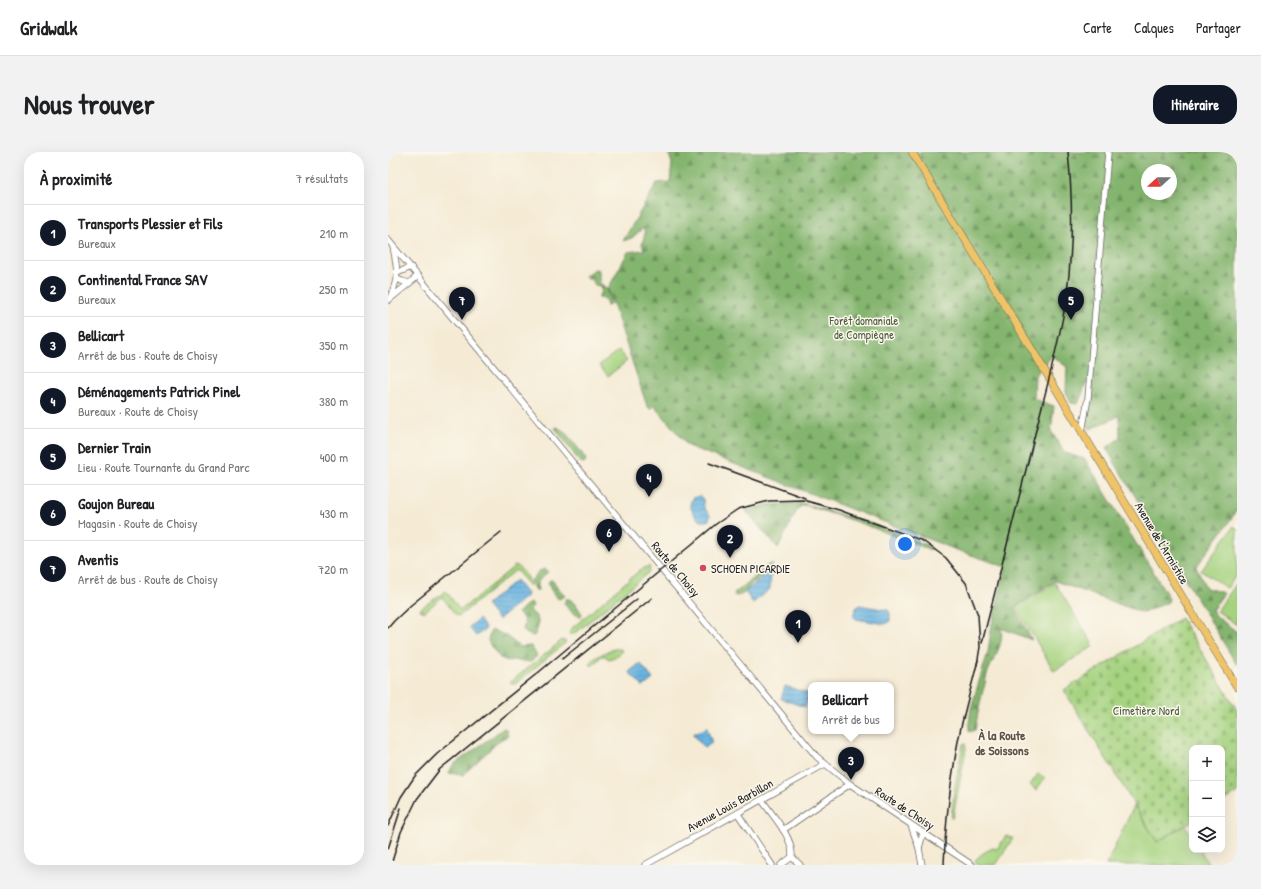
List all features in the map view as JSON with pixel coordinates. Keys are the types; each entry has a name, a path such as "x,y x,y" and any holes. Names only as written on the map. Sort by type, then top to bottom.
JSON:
{"main road":[{"name":"Avenue de l'Armistice","path":"912,152 1237,687"}],"street":[{"path":"1082,432 1088,398 1108,152"},
{"name":"Route de Choisy","path":"388,240 816,755 850,784 972,865"},
{"path":"388,301 395,287 397,276 393,246"},
{"path":"397,276 411,267"},
{"path":"397,276 402,281 409,283"},
{"path":"388,301 418,276"},
{"name":"Avenue Louis Barbillon","path":"645,865 825,764"},
{"path":"783,830 850,784"},
{"path":"762,800 783,830 791,845 792,857 800,865"},
{"path":"738,814 772,865"},
{"path":"911,825 919,848 922,865"},
{"path":"919,848 923,833"},
{"path":"781,865 792,857"}],"green space":[{"name":"Forêt domaniale de Compiègne","path":"668,152 1237,152 1237,512 1235,511 1232,518 1196,567 1206,588 1224,593 1212,610 1217,617 1237,632 1237,665 1106,448 1120,438 1119,416 1090,429 1087,423 1091,383 1086,383 1078,404 1071,403 1066,392 1067,367 1052,356 1035,375 1034,399 1054,406 1051,431 1065,453 1085,459 1169,598 1168,602 1143,613 1055,581 1014,607 1032,640 1001,628 1001,641 986,678 975,730 969,732 971,708 988,652 992,624 1006,567 954,549 688,446 654,405 650,409 647,406 608,289 628,252 644,250 642,244 645,233 643,228 632,238 623,241 657,183 670,182 672,163"},
{"path":"595,269 599,270 599,282 607,289 611,302 608,306 605,299 599,298 599,295 602,293 600,286 595,285 592,279 585,276"},
{"path":"619,350 627,361 608,376 599,365"},
{"path":"557,427 573,441 586,459 585,462 583,463 579,461 555,428"},
{"path":"802,503 867,522 925,544 931,548 931,550 866,525 805,505 798,508 778,548 746,511 767,505"},
{"path":"1234,526 1237,529 1237,574 1227,588 1201,571"},
{"path":"769,564 773,565 752,583 743,594 737,596 734,595 735,592"},
{"path":"516,565 528,578 531,583 530,586 516,570 459,616 456,615 442,597 424,612 420,610 446,591 459,609 462,609"},
{"path":"649,566 649,572 579,630 571,635 569,633 571,629 640,570"},
{"path":"546,569 548,572 538,582 537,591 533,587 532,580 539,571"},
{"path":"552,580 565,596 559,599 555,596 548,583"},
{"path":"1055,583 1094,646 1054,671 1016,607"},
{"path":"1237,583 1237,625 1217,611"},
{"path":"566,599 569,599 575,603 582,614 580,617 564,604"},
{"path":"531,602 533,606 530,609 531,612 538,619 538,628 534,636 527,634 524,631 524,620 518,613"},
{"name":"Cimetière Nord","path":"1181,618 1237,710 1237,793 1225,800 1225,745 1189,745 1189,823 1157,842 1064,690"},
{"path":"493,630 505,635 520,647 531,646 537,656 531,662 513,660 508,661 500,658 488,641 490,632"},
{"path":"562,640 566,642 519,681 514,684 510,682 543,656"},
{"path":"613,649 622,650 614,658 609,659 602,656 592,666 589,663 597,657"},
{"path":"504,728 506,729 508,736 500,740 463,775 449,773 453,765"},
{"path":"965,743 966,749 953,817 951,818 963,744"},
{"path":"1038,774 1045,778 1036,790 1030,785"},
{"path":"1134,806 1157,842 1185,825 1189,831 1189,853 1202,853 1209,865 1106,865"},
{"path":"1006,836 1013,838 996,865 978,865 975,861 985,852 993,848 997,849"}],"water":[{"path":"700,496 703,499 704,508 710,515 709,520 702,521 696,518 690,505 692,498"},
{"path":"770,571 770,589 753,603 745,592"},
{"path":"516,580 528,595 498,620 486,605"},
{"path":"859,605 888,610 890,613 890,621 885,624 856,619 853,616"},
{"path":"479,619 486,629 476,636 469,627"},
{"path":"640,663 653,679 643,687 629,672"},
{"path":"785,686 808,693 808,699 805,707 781,699"},
{"path":"707,728 712,743 704,748 693,734"}],"railway":[{"path":"982,643 1050,375 1066,300 1072,226 1068,152"},
{"path":"709,463 805,498"},
{"path":"388,826 401,797 415,776 437,754 539,672 716,524 738,509 769,501 803,500 839,510 923,541 946,558 966,583 978,615 980,647 977,665"},
{"path":"388,628 411,605 501,532"},
{"path":"391,865 401,832 417,799 440,769 652,598"},
{"path":"562,659 637,599"},
{"path":"944,865 947,820 954,762 961,725 978,660"},
{"path":"388,849 401,808"}],"place":[{"name":"Aventis","path":"462,320"},
{"name":"Dernier Train","path":"1071,320"},
{"name":"Déménagements Patrick Pinel","path":"649,497"},
{"name":"Goujon Bureau","path":"609,552"},
{"name":"Continental France SAV","path":"730,558"},
{"name":"SCHOEN PICARDIE","path":"703,568"},
{"name":"Transports Plessier et Fils","path":"798,643"},
{"name":"Bellicart","path":"851,780"}],"district":[{"name":"À la Route de Soissons","path":"1002,742"}]}
